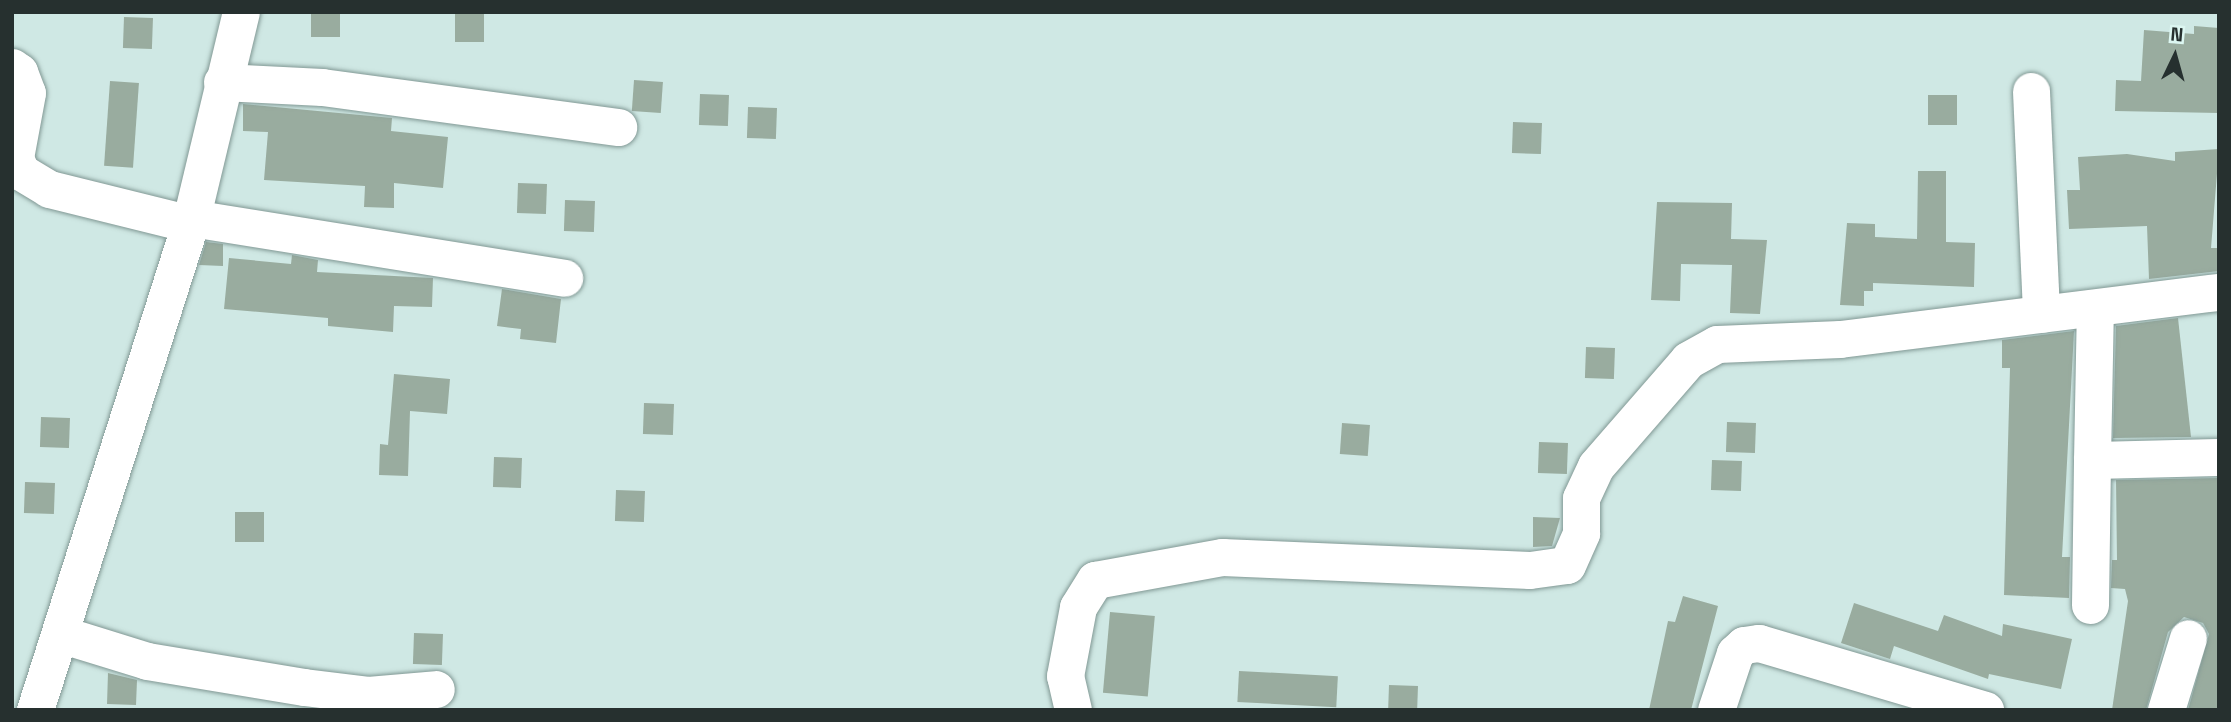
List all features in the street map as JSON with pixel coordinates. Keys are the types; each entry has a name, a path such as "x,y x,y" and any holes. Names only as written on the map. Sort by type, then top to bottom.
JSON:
{"street":[{"path":"35,710 191,221 222,82 241,12"},
{"path":"12,67 19,72 27,93 15,158 21,172 49,189 191,221 564,278"},
{"path":"222,82 322,87 618,127"},
{"path":"2031,91 2041,314"},
{"path":"1073,710 1065,676 1078,607 1095,580 1222,557 1530,570 1567,565 1581,533 1581,498 1587,480 1688,360 1717,344 1840,339 2041,314 2095,310 2219,292"},
{"path":"2090,605 2095,310"},
{"path":"2092,460 2219,457"},
{"path":"60,634 147,662 304,687 368,695 436,689"},
{"path":"2166,710 2188,638"},
{"path":"1716,710 1735,653 1744,645 1759,643 1985,710"}],"building":[{"path":"311,12 340,12 340,37 311,37"},
{"path":"455,12 484,12 484,42 455,42"},
{"path":"124,17 153,18 152,49 123,48"},
{"path":"2194,26 2219,28 2219,113 2115,111 2116,80 2141,81 2144,30 2194,34"},
{"path":"634,80 663,82 661,113 632,111"},
{"path":"110,81 139,83 133,168 104,166"},
{"path":"700,94 729,95 728,126 699,125"},
{"path":"1928,95 1957,95 1957,125 1928,125"},
{"path":"243,104 392,118 391,131 448,137 443,188 394,183 394,208 364,207 365,186 264,180 268,132 243,131"},
{"path":"748,107 777,108 776,139 747,138"},
{"path":"1513,122 1542,123 1541,154 1512,153"},
{"path":"2219,149 2211,248 2219,248 2219,271 2149,279 2147,226 2069,229 2067,190 2080,190 2078,157 2127,154 2175,161 2175,152"},
{"path":"1918,171 1946,171 1946,242 1975,243 1974,287 1873,283 1873,291 1864,291 1864,306 1840,305 1847,223 1875,224 1875,237 1917,239"},
{"path":"518,183 547,184 546,214 517,213"},
{"path":"565,200 595,201 594,232 564,231"},
{"path":"1657,202 1732,203 1731,239 1767,240 1760,314 1730,313 1732,265 1681,264 1680,301 1651,300"},
{"path":"206,242 223,244 223,266 199,265"},
{"path":"292,255 318,260 317,272 433,278 432,307 394,306 393,332 328,326 328,318 224,309 229,258 291,264"},
{"path":"502,289 561,299 556,343 520,339 521,329 497,326"},
{"path":"2178,318 2191,437 2113,438 2116,326"},
{"path":"2074,331 2062,557 2070,557 2069,598 2004,595 2010,368 2002,368 2002,340"},
{"path":"1586,347 1615,348 1614,379 1585,378"},
{"path":"394,374 450,379 447,414 410,411 408,476 379,475 380,444 388,445"},
{"path":"644,403 674,404 673,435 643,434"},
{"path":"41,417 70,418 69,448 40,447"},
{"path":"1727,422 1756,423 1755,453 1726,452"},
{"path":"1342,423 1370,425 1368,456 1340,454"},
{"path":"1539,442 1568,443 1567,474 1538,473"},
{"path":"494,457 522,458 521,488 493,487"},
{"path":"1712,460 1742,461 1741,491 1711,490"},
{"path":"2219,478 2219,710 2188,710 2209,634 2203,623 2184,617 2168,632 2146,710 2112,710 2128,601 2125,589 2111,588 2112,560 2117,560 2116,480"},
{"path":"25,482 55,483 54,514 24,513"},
{"path":"616,490 645,491 644,522 615,521"},
{"path":"235,512 264,512 264,542 235,542"},
{"path":"1533,517 1560,518 1552,546 1533,547"},
{"path":"1683,596 1718,606 1691,710 1649,710 1668,621 1675,622"},
{"path":"1854,603 1938,631 1944,615 2002,636 2003,624 2072,639 2061,689 1989,674 1988,679 1894,646 1890,659 1841,643"},
{"path":"1110,612 1155,616 1148,697 1103,693"},
{"path":"414,633 443,634 442,665 413,664"},
{"path":"1239,671 1338,676 1336,707 1237,702"},
{"path":"108,673 137,680 136,705 107,704"},
{"path":"1389,685 1418,686 1417,710 1388,710"}]}
